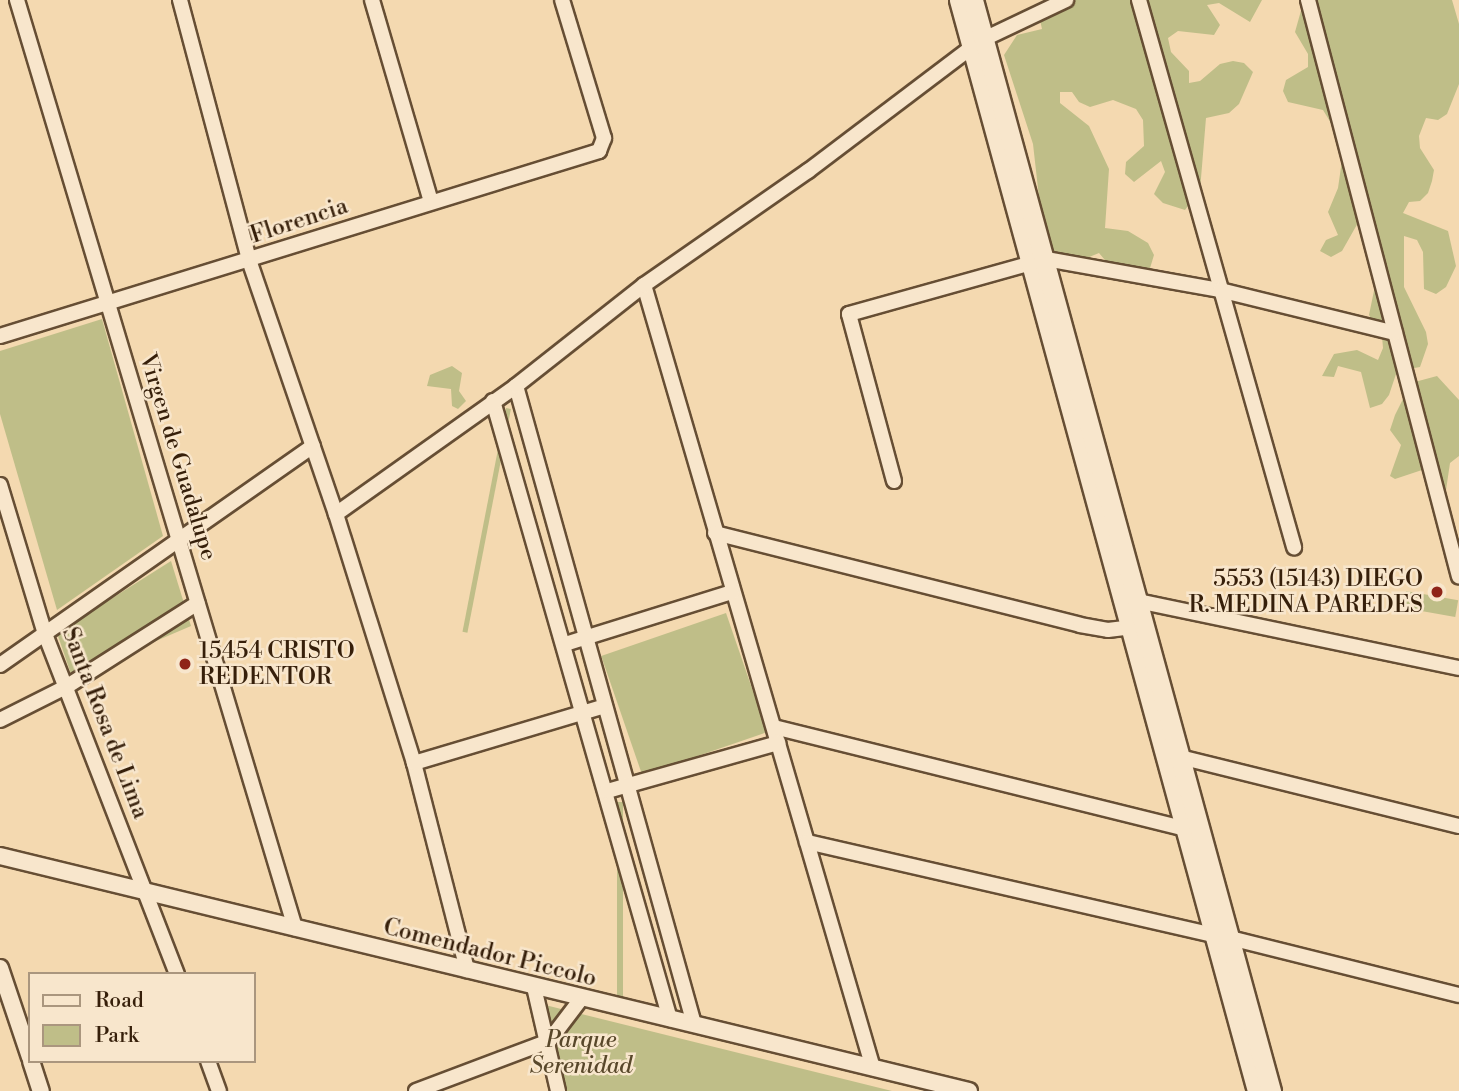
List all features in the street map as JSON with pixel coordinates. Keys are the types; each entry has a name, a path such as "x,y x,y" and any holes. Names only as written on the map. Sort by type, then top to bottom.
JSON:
{"main road":[{"path":"959,0 978,43 1038,261 1136,626 1185,829 1272,1091"},
{"path":"973,0 978,43"},
{"path":"1038,261 1138,601 1136,626 1184,758 1257,1091"}],"street":[{"name":"Virgen de Guadalupe","path":"17,0 295,928"},
{"path":"180,0 249,260 336,514 414,764 467,970"},
{"path":"372,0 431,202"},
{"name":"Florencia","path":"0,336 599,151 604,138 562,0"},
{"path":"336,514 516,387 644,285 818,164 978,43 1066,0"},
{"path":"1139,0 1294,547"},
{"path":"1308,0 1459,578"},
{"path":"894,481 849,314 1038,261 1220,290 1395,332"},
{"path":"644,285 873,1068"},
{"path":"516,387 694,1024"},
{"path":"493,401 585,712 670,1018"},
{"path":"0,666 313,446"},
{"name":"Santa Rosa de Lima","path":"0,485 45,634 176,972"},
{"path":"715,533 1080,625 1136,626"},
{"path":"565,644 732,592"},
{"path":"1138,601 1459,668"},
{"path":"0,720 66,687 198,603"},
{"path":"414,764 605,706"},
{"path":"774,727 1185,829"},
{"path":"607,791 778,743"},
{"path":"1184,758 1459,826"},
{"path":"807,842 1222,936 1459,995"},
{"name":"Comendador Piccolo","path":"0,856 969,1091"},
{"path":"0,968 28,1053"},
{"path":"534,987 549,1041 558,1091"},
{"path":"416,1091 454,1085 549,1041 581,999"},
{"path":"31,1063 41,1091"},
{"path":"209,1063 219,1091"}],"green space":[{"path":"1045,0 1262,0 1250,22 1219,3 1207,5 1220,25 1214,35 1178,31 1168,38 1171,52 1189,71 1189,83 1200,81 1220,64 1233,61 1244,63 1253,72 1239,104 1229,113 1206,118 1200,190 1185,210 1163,203 1154,194 1165,172 1161,161 1134,182 1125,174 1126,162 1144,146 1143,120 1136,109 1113,100 1090,107 1079,102 1072,92 1060,92 1060,103 1089,126 1109,169 1105,228 1128,231 1148,243 1154,255 1147,278 1137,283 1115,272 1099,253 1077,262 1056,255 1043,233 1033,144 1004,55 1017,35 1042,29 1039,16"},
{"path":"1304,0 1452,0 1459,24 1459,84 1447,114 1438,120 1426,118 1419,136 1420,148 1434,170 1432,181 1428,193 1420,201 1409,202 1403,213 1448,231 1456,266 1446,287 1436,294 1424,289 1423,252 1417,240 1404,236 1404,287 1426,332 1428,344 1420,367 1397,371 1389,395 1382,404 1370,408 1361,372 1338,366 1334,377 1322,376 1334,354 1357,350 1378,360 1383,348 1382,336 1369,315 1377,276 1359,221 1342,251 1331,257 1320,251 1326,240 1338,235 1328,212 1338,188 1342,160 1337,133 1323,110 1288,102 1283,91 1286,80 1308,67 1308,54 1295,32"},
{"path":"102,319 163,536 57,610 0,414 0,351"},
{"path":"452,366 462,373 459,391 466,401 458,409 452,406 451,389 427,386 430,375"},
{"path":"1437,376 1459,400 1459,456 1450,463 1445,497 1430,495 1425,469 1395,479 1390,476 1401,445 1390,430 1395,415 1411,383"},
{"path":"506,408 511,409 467,633 462,632"},
{"path":"171,561 191,626 72,677 57,633"},
{"path":"1406,591 1458,600 1455,617 1403,608"},
{"path":"726,613 767,732 642,775 601,656"},
{"path":"617,802 623,802 623,1009 617,1009"},
{"name":"Parque Serenidad","path":"533,1002 892,1091 550,1091"}],"place":[{"name":"5553 (15143) DIEGO R. MEDINA PAREDES","path":"1437,592"},
{"name":"15454 CRISTO REDENTOR","path":"185,664"}]}
